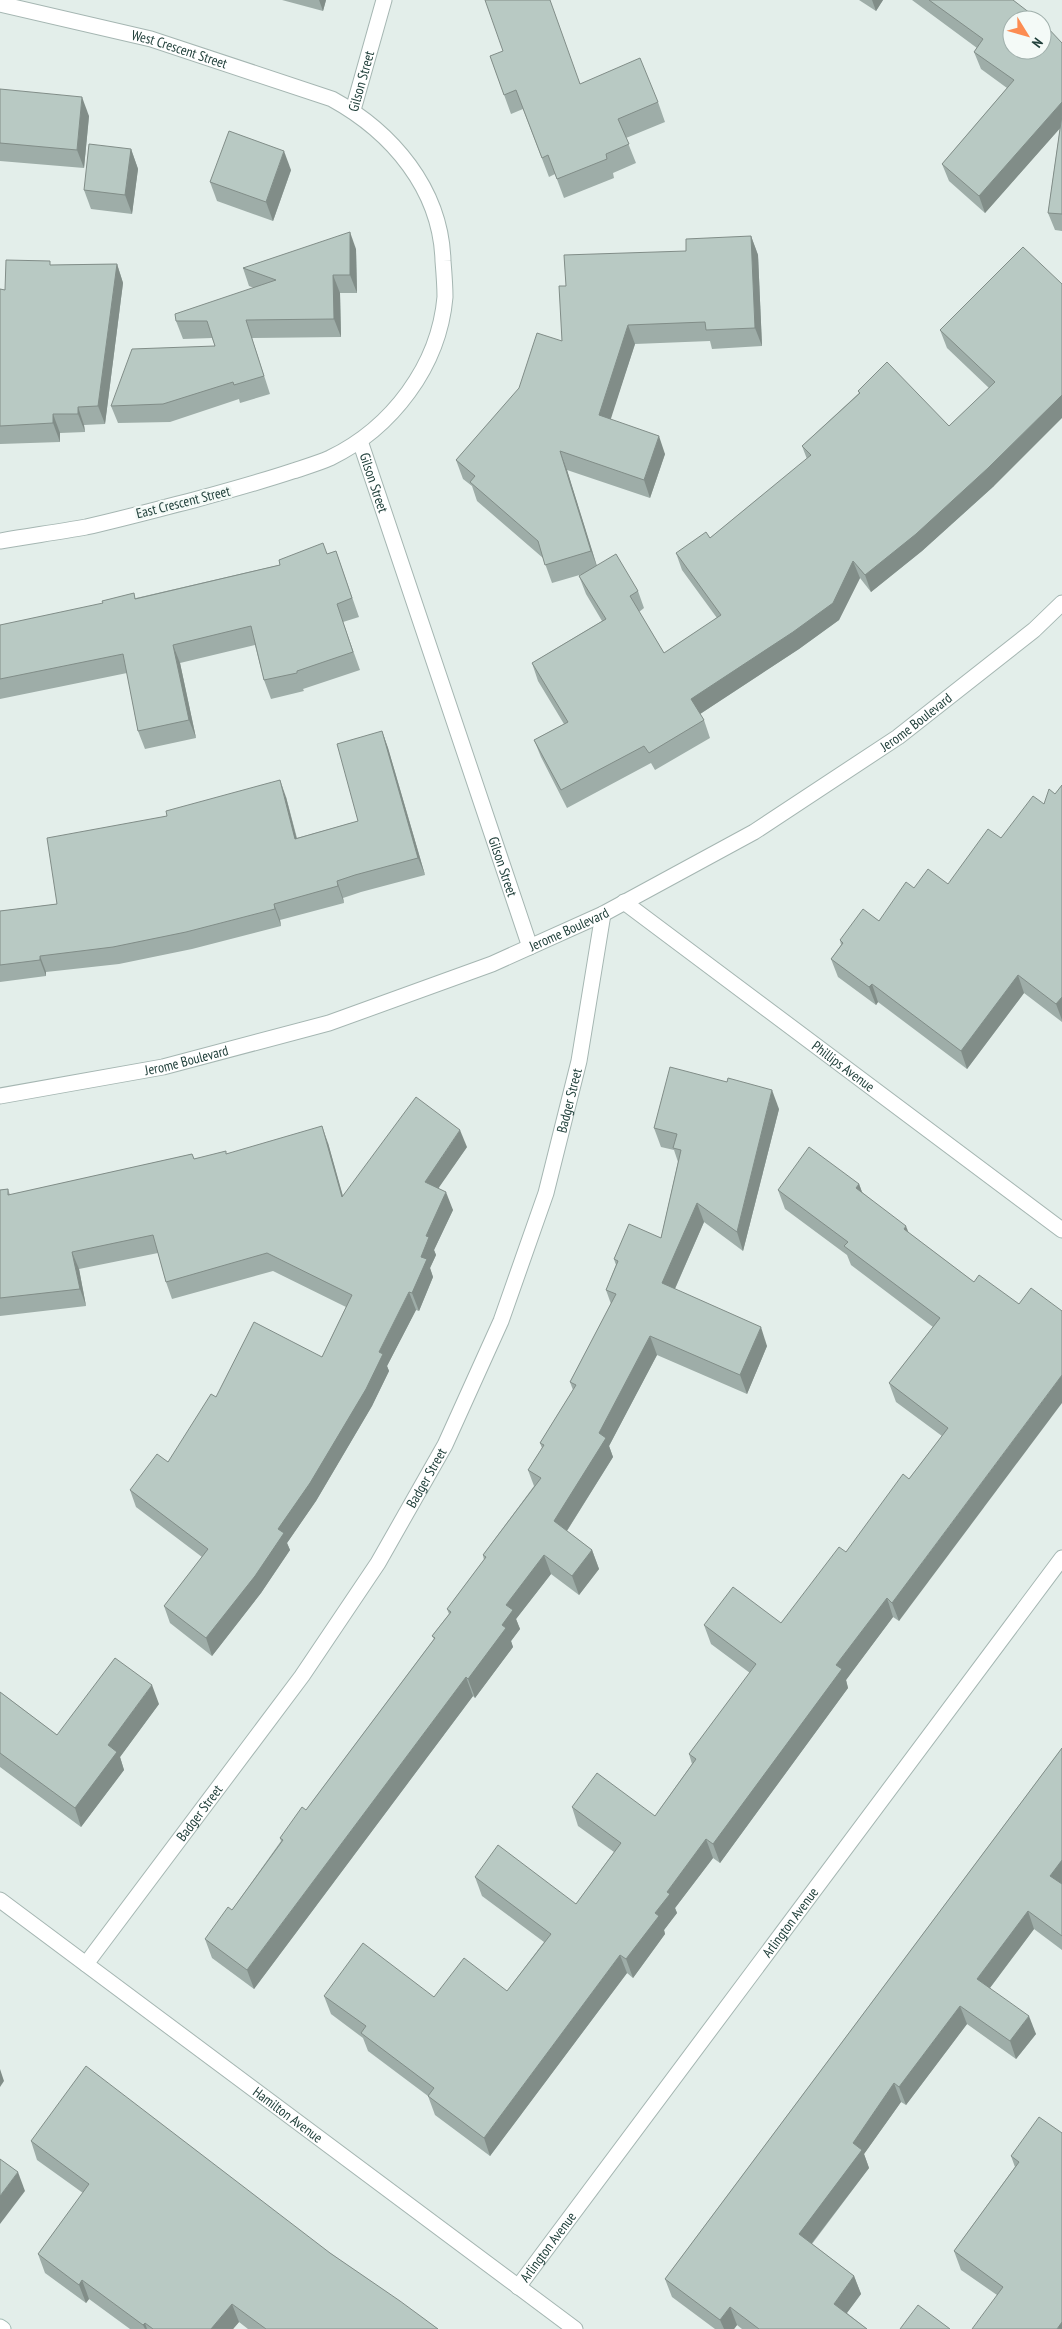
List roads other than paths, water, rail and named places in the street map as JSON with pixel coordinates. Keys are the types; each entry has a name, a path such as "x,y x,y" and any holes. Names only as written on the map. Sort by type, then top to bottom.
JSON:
{"street":[{"name":"Gilson Street","path":"384,0 353,110 388,139 411,165 428,195 443,245 445,296 439,331 418,378 398,406 360,441 530,947"},
{"name":"West Crescent Street","path":"0,4 151,39 332,98 353,110"},
{"name":"East Crescent Street","path":"0,541 86,527 248,486 330,458 360,441"},
{"name":"Jerome Boulevard","path":"0,1096 163,1067 330,1023 492,964 603,914 754,832 898,737 1034,630 1062,603"},
{"name":"Phillips Avenue","path":"624,902 1062,1230"},
{"name":"Badger Street","path":"86,1964 302,1676 378,1563 445,1445 501,1321 546,1193 579,1061 603,914"},
{"name":"Arlington Avenue","path":"518,2287 1062,1558"},
{"name":"Hamilton Avenue","path":"0,1900 575,2329"}]}
